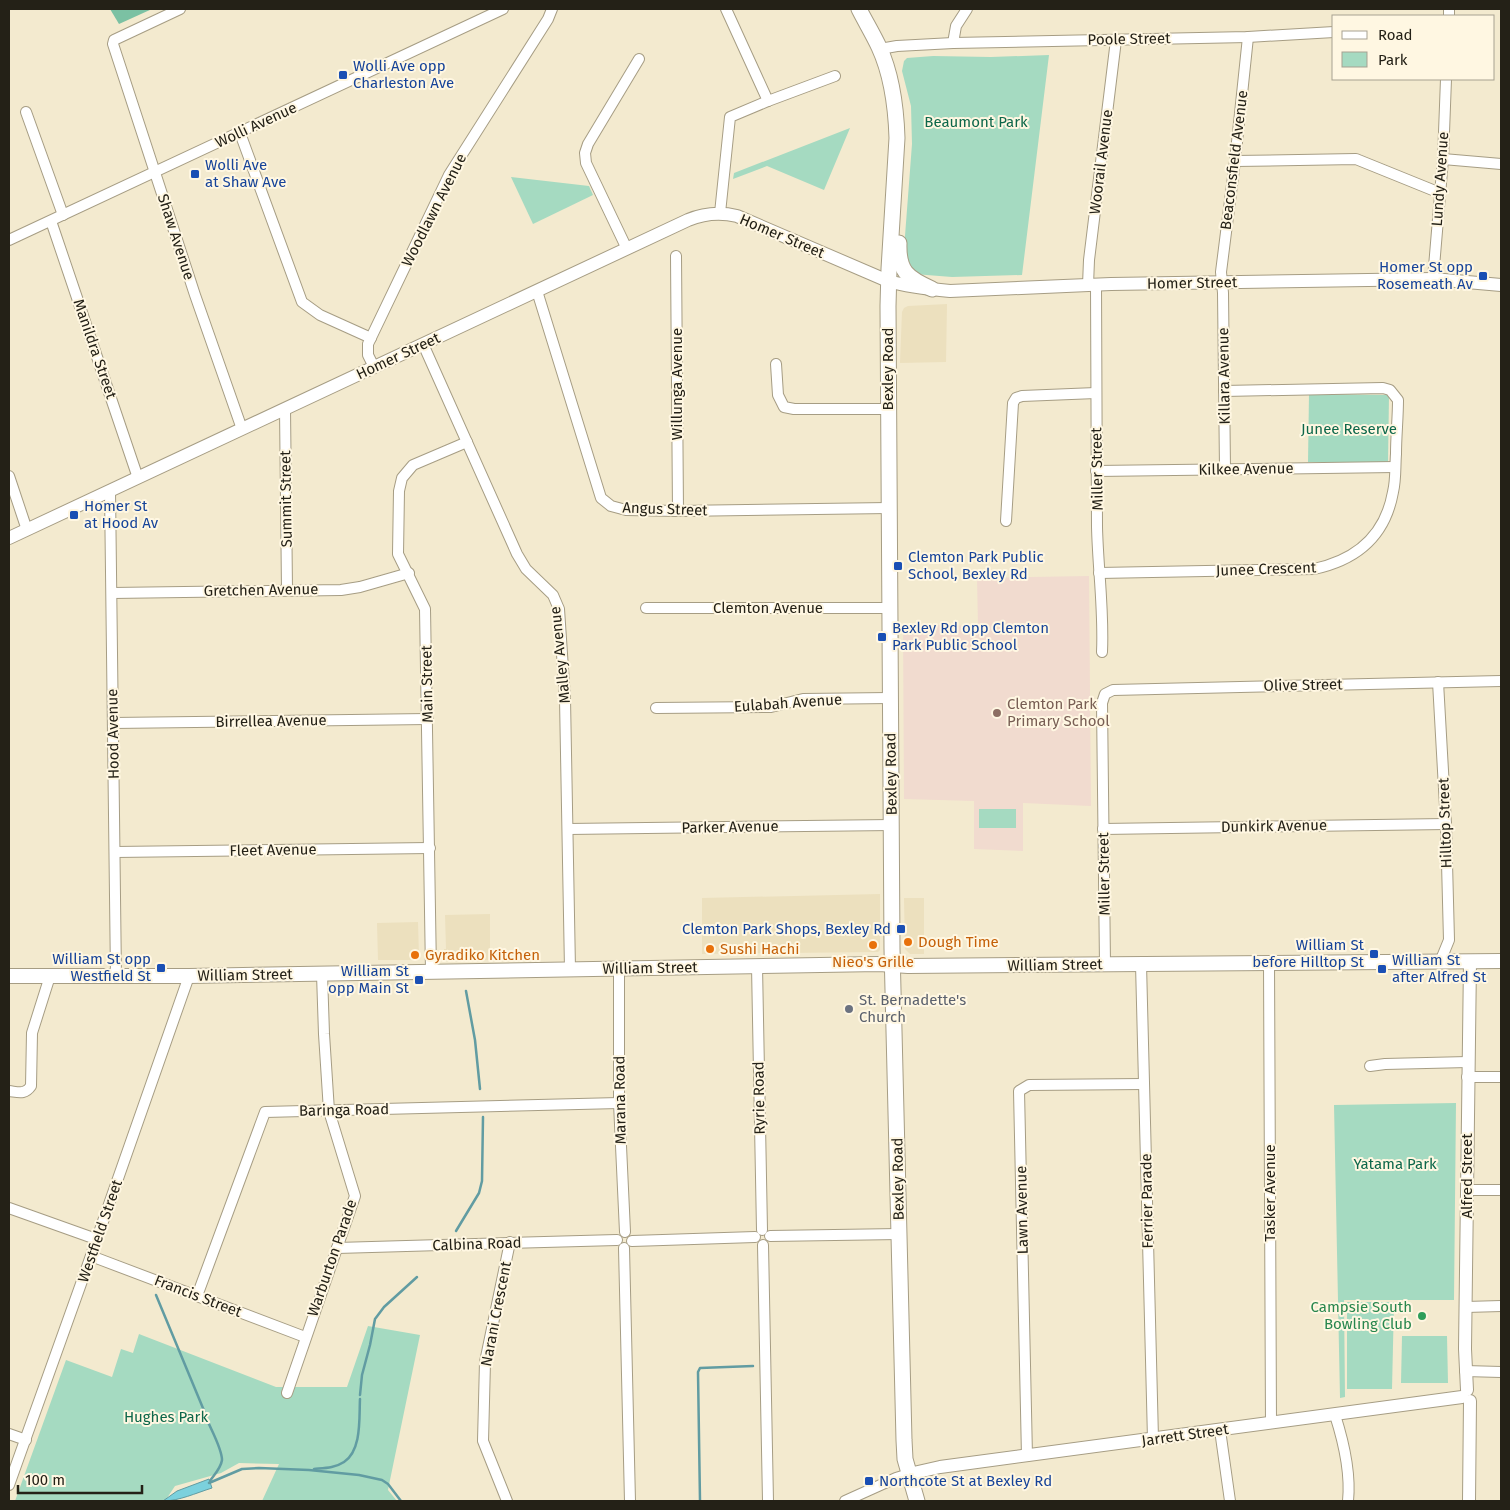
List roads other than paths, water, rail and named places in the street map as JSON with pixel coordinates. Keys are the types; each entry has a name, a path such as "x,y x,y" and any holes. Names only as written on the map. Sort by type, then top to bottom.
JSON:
{"main road":[{"name":"Bexley Road","path":"859,9 880,51"},
{"name":"Bexley Road","path":"870,9 880,51 894,94 897,138 888,281 893,965 904,1440 905,1458 917,1501"},
{"path":"892,210 898,226 901,267 911,279 932,289"},
{"name":"William Street","path":"9,976 116,977 756,966 1501,962"}],"street":[{"name":"Shaw Avenue","path":"180,9 114,40 113,44 242,429"},
{"name":"Wolli Avenue","path":"9,240 503,9"},
{"name":"Woodlawn Avenue","path":"374,367 367,349 371,338 449,175 548,19 552,9"},
{"path":"726,9 768,100"},
{"path":"953,43 956,26 966,9"},
{"name":"Poole Street","path":"880,51 897,46 953,43 1248,37 1332,32"},
{"name":"Beaconsfield Avenue","path":"1222,283 1221,272 1248,37"},
{"name":"Woorail Avenue","path":"1092,285 1089,260 1116,40"},
{"path":"627,249 585,158 588,144 639,59"},
{"path":"720,213 730,118 768,100 835,76"},
{"name":"Lundy Avenue","path":"1433,280 1443,158 1446,80"},
{"path":"26,112 63,215"},
{"path":"240,133 302,302 320,315 371,338"},
{"path":"1443,158 1501,164"},
{"path":"1235,161 1356,159 1440,193"},
{"name":"Homer Street","path":"9,538 696,217 720,213 742,218 888,281 902,285 950,291 1092,285 1433,280 1501,285"},
{"name":"Manildra Street","path":"51,221 138,478"},
{"name":"Willunga Avenue","path":"676,256 678,511"},
{"name":"Killara Avenue","path":"1222,283 1225,469"},
{"name":"Miller Street","path":"1092,285 1096,393 1098,573 1103,622 1102,652"},
{"name":"Angus Street","path":"537,291 601,498 612,506 626,510 678,511 889,508"},
{"name":"Malley Avenue","path":"423,344 517,554 526,569 553,595 559,609 565,700 570,969"},
{"path":"776,364 778,395 784,407 794,410 888,409"},
{"name":"Junee Crescent","path":"1098,573 1314,569 1330,565 1354,554 1371,539 1378,529 1391,503 1395,482 1398,400 1395,394 1383,388 1224,391"},
{"path":"1006,521 1012,403 1016,398 1022,396 1096,393"},
{"name":"Summit Street","path":"285,409 287,589"},
{"name":"Main Street","path":"431,972 425,609 409,573 398,554 399,491 402,478 413,465 467,442"},
{"name":"Kilkee Avenue","path":"1096,471 1395,467"},
{"path":"9,476 27,530"},
{"name":"Hood Avenue","path":"110,491 116,977"},
{"name":"Gretchen Avenue","path":"112,593 350,589 409,573"},
{"name":"Clemton Avenue","path":"646,608 890,608"},
{"name":"Olive Street","path":"1105,694 1113,690 1501,681"},
{"name":"Hilltop Street","path":"1438,682 1446,824 1449,940 1440,962"},
{"name":"Miller Street","path":"1105,694 1102,703 1105,964"},
{"name":"Eulabah Avenue","path":"656,708 771,707 803,699 890,698"},
{"name":"Birrellea Avenue","path":"113,724 428,718"},
{"name":"Parker Avenue","path":"568,829 892,824"},
{"name":"Dunkirk Avenue","path":"1103,829 1446,824"},
{"name":"Fleet Avenue","path":"115,852 430,848"},
{"name":"Alfred Street","path":"1469,1501 1465,1371 1467,1077 1470,962"},
{"name":"Tasker Avenue","path":"1269,963 1271,1423"},
{"name":"Ferrier Parade","path":"1141,964 1153,1439"},
{"name":"Ryrie Road","path":"756,966 762,1234"},
{"name":"Marana Road","path":"619,968 619,1104 630,1501"},
{"name":"Warburton Parade","path":"287,1393 355,1196 329,1111 322,974"},
{"path":"9,1091 22,1093 31,1086 32,1033 50,976"},
{"name":"Westfield Street","path":"9,1485 189,976"},
{"path":"1370,1066 1468,1062"},
{"path":"1467,1077 1501,1077"},
{"name":"Lawn Avenue","path":"1027,1456 1019,1091 1029,1085 1144,1084"},
{"name":"Baringa Road","path":"196,1296 265,1112 619,1104"},
{"path":"1467,1190 1501,1190"},
{"path":"9,1208 96,1239"},
{"path":"762,1234 768,1242 763,1245 768,1501"},
{"name":"Calbina Road","path":"336,1248 762,1234 899,1234"},
{"name":"Narani Crescent","path":"507,1501 483,1442 483,1432 484,1362 510,1242"},
{"name":"Francis Street","path":"91,1256 305,1337"},
{"path":"1466,1307 1501,1306"},
{"path":"1465,1371 1501,1372"},
{"name":"Jarrett Street","path":"909,1474 940,1467 1466,1396"},
{"path":"1335,1415 1343,1442 1350,1484 1348,1501"},
{"path":"1220,1430 1230,1501"},
{"path":"9,1434 26,1440"},
{"path":"845,1501 909,1474"}],"water":[{"path":"209,1479 212,1488 181,1498 163,1501 177,1491"}],"waterway":[{"path":"466,991 475,1040 480,1089"},
{"path":"456,1231 479,1193 482,1181 483,1117"},
{"path":"360,1395 362,1375 375,1319 384,1307 417,1277"},
{"path":"156,1295 205,1413"},
{"path":"700,1501 698,1372 700,1368 753,1366"},
{"path":"314,1469 337,1465 350,1457 357,1442 360,1399"},
{"path":"206,1417 218,1444 222,1460 219,1469 210,1481"},
{"path":"209,1483 242,1469 309,1470 359,1475 382,1480 388,1484 401,1501"}],"place":[{"name":"Wolli Ave opp Charleston Ave","path":"343,75"},
{"name":"Wolli Ave at Shaw Ave","path":"195,174"},
{"name":"Homer St opp Rosemeath Av","path":"1483,276"},
{"name":"Homer St at Hood Av","path":"74,515"},
{"name":"Clemton Park Public School, Bexley Rd","path":"898,566"},
{"name":"Bexley Rd opp Clemton Park Public School","path":"882,637"},
{"name":"Clemton Park Primary School","path":"997,713"},
{"name":"Clemton Park Shops, Bexley Rd","path":"901,929"},
{"name":"Dough Time","path":"908,942"},
{"name":"Nieo's Grille","path":"873,945"},
{"name":"Sushi Hachi","path":"710,949"},
{"name":"William St before Hilltop St","path":"1374,954"},
{"name":"Gyradiko Kitchen","path":"415,955"},
{"name":"William St opp Westfield St","path":"161,968"},
{"name":"William St after Alfred St","path":"1382,969"},
{"name":"William St opp Main St","path":"419,980"},
{"name":"St. Bernadette's Church","path":"849,1009"},
{"name":"Campsie South Bowling Club","path":"1422,1316"},
{"name":"Northcote St at Bexley Rd","path":"869,1481"}],"park label":[{"name":"Beaumont Park","path":"976,122"},
{"name":"Junee Reserve","path":"1349,429"},
{"name":"Yatama Park","path":"1395,1164"},
{"name":"Hughes Park","path":"166,1417"}]}
